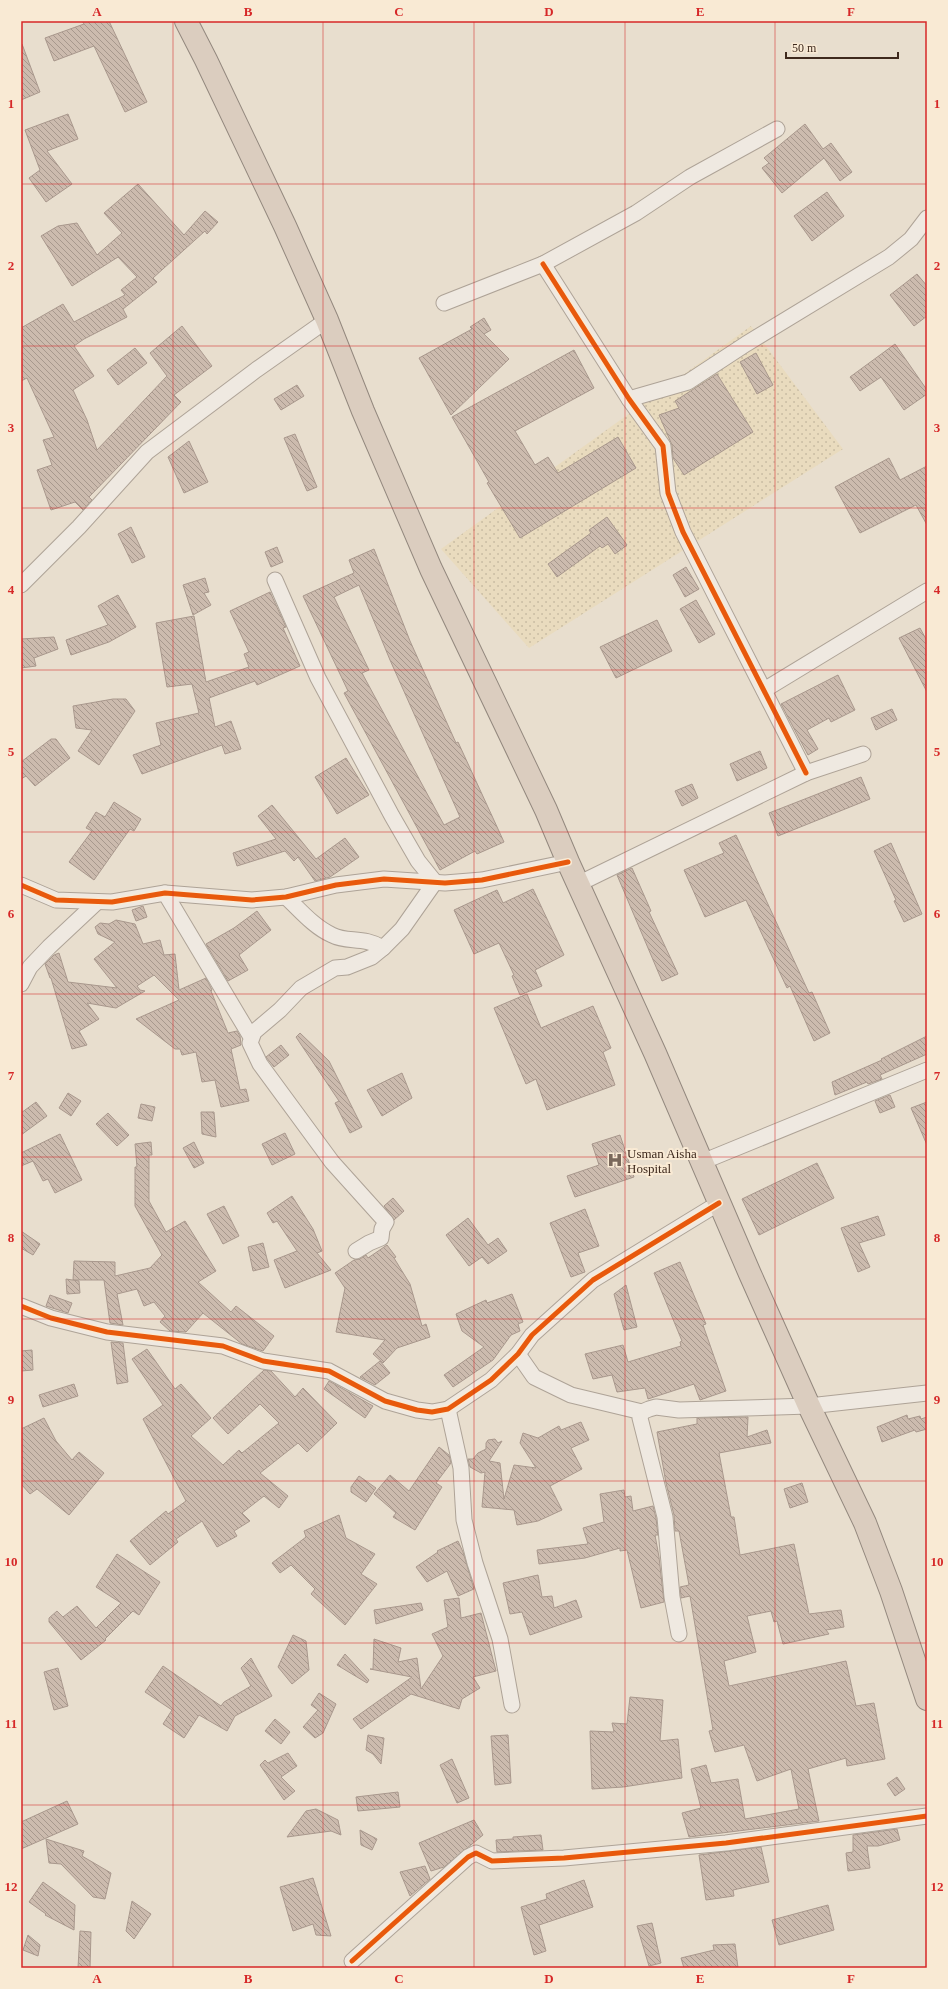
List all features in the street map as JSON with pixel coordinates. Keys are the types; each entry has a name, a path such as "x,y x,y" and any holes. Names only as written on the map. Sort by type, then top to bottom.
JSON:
{"highway":[{"path":"186,21 282,219 327,320 369,426 431,568 546,810 568,862 655,1053 719,1202 810,1406 865,1523 891,1591 927,1699"}],"street":[{"path":"444,303 543,264 636,213 690,177 777,129"},
{"path":"629,399 688,382 746,344 889,257 911,239 927,218"},
{"path":"543,264 629,399 663,446 668,492 684,532 806,773"},
{"path":"21,585 79,527 147,452 256,370 327,320"},
{"path":"275,580 318,678 392,816 418,861 435,882"},
{"path":"764,690 927,591"},
{"path":"578,884 806,773 863,754"},
{"path":"21,886 56,900 112,902 165,893 252,900 286,897 336,885 377,880 445,883 482,880 568,862"},
{"path":"356,1251 381,1238 382,1230 386,1222 332,1162 260,1064 250,1043 251,1037 254,1032 307,984 335,968 347,967 372,957 383,948 402,930 435,882"},
{"path":"165,893 251,1037"},
{"path":"286,897 332,936 363,939 375,943 383,948"},
{"path":"21,984 30,967 97,902"},
{"path":"702,1162 927,1070"},
{"path":"21,1306 51,1318 107,1332 223,1346 263,1361 329,1371 385,1401 417,1410 432,1412 448,1409 491,1380 518,1354 532,1335 593,1280 719,1202"},
{"path":"518,1354 534,1377 572,1395 642,1412 656,1408 679,1410 810,1406 927,1393"},
{"path":"448,1409 461,1468 464,1520 475,1563 500,1639 512,1705"},
{"path":"642,1412 640,1418 665,1517 672,1590 679,1634"},
{"path":"352,1961 468,1857 476,1853 492,1861 564,1858 726,1843 927,1816"}],"shaded area":[{"path":"751,326 843,449 529,648 441,549"}],"building":[{"path":"82,21 109,21 147,102 125,112 94,46 54,61 45,38 84,24"},
{"path":"22,44 40,92 21,100 21,45"},
{"path":"68,114 78,139 47,151 72,184 46,202 29,178 40,170 25,130"},
{"path":"805,124 823,149 831,143 852,172 840,181 824,158 782,193 762,168 769,163 764,158"},
{"path":"138,184 184,235 205,211 218,222 207,234 205,231 153,278 157,282 123,309 127,317 84,339 74,346 94,376 73,390 87,420 97,450 167,376 150,353 182,326 212,366 174,395 181,402 89,497 92,500 83,510 75,502 51,510 37,470 52,465 43,440 54,437 27,378 21,381 21,328 63,304 74,322 125,295 121,290 137,277 118,257 72,286 41,236 58,226 77,223 97,255 122,233 104,213"},
{"path":"827,192 844,216 812,241 794,216"},
{"path":"917,274 927,286 927,316 914,326 890,295"},
{"path":"484,318 491,330 484,334 509,359 451,415 419,358 472,329 470,327"},
{"path":"895,344 927,390 927,394 904,410 881,377 860,391 850,377"},
{"path":"135,348 147,363 118,385 107,370"},
{"path":"574,350 594,388 515,431 535,465 548,457 558,473 618,437 636,468 520,538 487,483 489,482 452,417"},
{"path":"756,353 773,385 757,394 740,362"},
{"path":"717,374 753,432 684,475 673,458 672,445 659,415 679,408 675,401"},
{"path":"297,385 304,396 281,410 274,399"},
{"path":"295,434 317,487 307,491 284,438"},
{"path":"189,441 208,482 184,493 168,457"},
{"path":"889,458 900,480 927,466 927,525 916,505 860,533 835,487"},
{"path":"607,517 627,545 615,554 608,544 602,548 600,546 557,577 548,564 591,533 589,530"},
{"path":"131,527 145,557 132,563 118,534"},
{"path":"277,547 283,562 271,567 265,552"},
{"path":"374,549 410,641 456,743 458,742 504,842 477,854 475,851 440,870 344,693 348,691 303,596 354,573 349,560","holes":["359,585 390,660 460,817 444,825 362,673 369,670 334,597"]},
{"path":"686,567 699,589 685,597 673,575"},
{"path":"205,578 209,592 204,593 211,605 193,615 183,585"},
{"path":"270,592 286,627 283,628 300,666 257,685 255,681 209,698 215,727 231,721 241,749 225,754 222,745 142,774 133,755 161,745 156,723 199,713 192,684 167,687 156,623 194,616 206,682 249,667 244,654 249,652 230,611"},
{"path":"118,595 136,627 109,642 71,655 66,640 108,625 98,606"},
{"path":"696,600 715,634 699,643 680,609"},
{"path":"657,620 672,651 616,678 600,647"},
{"path":"920,628 927,641 927,692 899,638"},
{"path":"54,637 58,649 34,658 36,666 21,668 21,639"},
{"path":"838,675 855,710 831,722 829,718 807,730 818,749 808,755 781,704"},
{"path":"113,699 126,699 135,711 99,765 78,751 92,730 76,728 73,706"},
{"path":"892,709 897,720 876,730 871,718"},
{"path":"51,739 56,739 70,758 35,786 26,776 21,779 21,762"},
{"path":"760,751 767,768 737,781 730,764"},
{"path":"346,758 369,795 337,814 315,777"},
{"path":"861,777 870,799 778,836 769,813"},
{"path":"692,784 698,798 682,806 675,791"},
{"path":"114,802 141,819 134,831 130,829 94,880 69,862 92,831 86,828 96,812 105,817"},
{"path":"272,805 316,859 345,838 359,857 330,877 315,881 298,857 294,861 285,851 237,866 233,853 276,839 258,816"},
{"path":"736,835 809,993 812,992 830,1033 814,1041 790,986 787,988 746,900 705,917 684,870 724,853 719,843"},
{"path":"891,843 922,914 904,922 874,851"},
{"path":"632,868 651,911 649,912 678,974 662,981 617,875"},
{"path":"533,889 564,955 535,970 542,986 520,995 512,976 514,975 499,943 474,954 454,910 497,890 503,903"},
{"path":"143,906 147,917 136,921 132,910"},
{"path":"257,911 271,930 239,955 248,970 228,981 206,944 234,928"},
{"path":"116,920 135,924 143,944 160,940 164,955 175,954 179,990 206,978 228,1033 237,1031 240,1036 241,1045 231,1049 240,1090 246,1089 249,1101 221,1107 215,1080 202,1082 196,1052 182,1055 180,1049 175,1049 136,1019 179,1000 154,975 137,986 140,990 145,991 116,1008 87,1003 99,1019 79,1031 87,1045 72,1049 51,978 45,964 54,955 59,953 68,982 117,988 94,959 115,942 98,934 95,927 100,923 109,924"},
{"path":"527,994 541,1028 593,1006 611,1048 603,1052 615,1085 547,1110 536,1079 526,1084 494,1008"},
{"path":"300,1033 329,1061 362,1127 350,1133 335,1103 339,1101 296,1037"},
{"path":"927,1036 927,1054 880,1075 882,1079 868,1084 867,1082 835,1095 832,1082 882,1060 881,1059"},
{"path":"281,1045 289,1055 274,1067 266,1057"},
{"path":"402,1073 412,1098 382,1116 367,1090"},
{"path":"68,1093 81,1101 71,1116 59,1108"},
{"path":"890,1095 895,1107 880,1113 875,1101"},
{"path":"36,1102 47,1116 21,1135 21,1113"},
{"path":"927,1102 927,1145 911,1108"},
{"path":"141,1104 155,1107 152,1121 138,1118"},
{"path":"201,1112 214,1112 216,1137 202,1134"},
{"path":"108,1113 129,1135 117,1146 96,1124"},
{"path":"285,1133 295,1154 272,1165 262,1144"},
{"path":"60,1134 82,1180 55,1193 48,1179 43,1181 33,1161 21,1166 21,1153"},
{"path":"620,1135 634,1177 575,1197 567,1176 599,1165 592,1144"},
{"path":"151,1142 152,1155 149,1155 149,1201 166,1232 185,1221 216,1271 198,1282 231,1312 236,1306 274,1336 263,1351 242,1344 203,1313 186,1332 170,1331 160,1322 165,1316 154,1302 144,1306 137,1289 117,1294 123,1325 110,1323 104,1280 73,1280 74,1261 115,1262 115,1276 150,1268 162,1255 135,1206 135,1167 137,1167 135,1144"},
{"path":"194,1142 204,1163 194,1168 183,1148"},
{"path":"817,1163 834,1198 759,1235 742,1199"},
{"path":"292,1196 313,1229 322,1251 317,1253 331,1270 285,1288 274,1260 297,1251 277,1221 273,1223 267,1213"},
{"path":"393,1198 404,1211 394,1220 384,1206"},
{"path":"224,1206 239,1236 223,1244 207,1214"},
{"path":"585,1209 599,1246 578,1253 585,1272 571,1277 550,1223"},
{"path":"878,1216 885,1235 859,1243 870,1267 858,1272 841,1228"},
{"path":"468,1218 488,1245 498,1238 507,1251 488,1264 482,1257 469,1266 446,1235"},
{"path":"21,1231 40,1244 33,1255 21,1248"},
{"path":"263,1243 269,1267 253,1271 248,1247"},
{"path":"387,1245 396,1257 394,1258 410,1284 422,1326 426,1324 430,1337 397,1348 383,1363 373,1354 385,1340 336,1332 345,1288 335,1273 354,1260 360,1259 366,1255 368,1258"},
{"path":"680,1262 706,1324 703,1325 726,1391 700,1400 694,1384 648,1399 645,1388 617,1392 612,1375 593,1379 585,1354 623,1345 628,1362 681,1346 680,1342 682,1341 654,1273"},
{"path":"66,1279 79,1281 80,1293 67,1294"},
{"path":"626,1285 637,1327 624,1330 614,1294"},
{"path":"512,1294 523,1322 518,1324 520,1331 511,1335 493,1360 453,1387 444,1375 484,1347 462,1331 456,1314 486,1300 487,1303"},
{"path":"50,1295 72,1303 68,1313 46,1306"},
{"path":"111,1342 123,1343 128,1382 117,1384"},
{"path":"147,1349 175,1389 181,1384 211,1418 191,1436 223,1465 239,1450 242,1453 279,1423 260,1404 228,1434 213,1418 264,1370 271,1371 295,1397 303,1388 337,1423 307,1452 298,1443 260,1473 288,1496 279,1508 264,1496 242,1513 250,1521 234,1531 237,1536 217,1547 202,1521 176,1539 178,1542 150,1565 130,1541 166,1511 168,1514 186,1501 143,1419 163,1405 132,1359"},
{"path":"32,1350 33,1370 21,1371 21,1351"},
{"path":"380,1361 390,1373 375,1385 360,1377"},
{"path":"329,1381 373,1406 365,1418 324,1389"},
{"path":"74,1384 78,1396 43,1407 39,1395"},
{"path":"907,1415 908,1419 920,1416 921,1419 927,1417 927,1429 916,1432 915,1430 882,1442 877,1427"},
{"path":"748,1417 747,1437 767,1430 771,1443 719,1453 731,1517 734,1517 740,1555 794,1544 809,1614 841,1610 844,1627 826,1630 829,1634 783,1644 777,1621 774,1622 771,1611 747,1616 756,1652 724,1661 729,1686 846,1661 856,1706 874,1703 885,1759 847,1766 846,1758 808,1769 819,1821 689,1837 682,1813 701,1808 691,1769 706,1765 711,1783 738,1779 745,1819 799,1809 791,1769 757,1781 744,1745 715,1752 709,1731 713,1730 690,1596 681,1598 680,1587 689,1585 679,1531 675,1531 674,1515 666,1483 657,1432 697,1424 697,1418"},
{"path":"44,1418 56,1441 72,1460 79,1452 104,1473 69,1515 37,1489 30,1494 21,1484 21,1429"},
{"path":"581,1422 589,1440 571,1448 582,1469 550,1486 562,1510 538,1521 517,1525 514,1510 482,1507 485,1472 481,1473 470,1467 468,1459 473,1459 478,1453 486,1449 486,1443 488,1440 495,1439 498,1443 502,1441 489,1461 500,1463 504,1499 514,1465 536,1468 520,1443 523,1433 538,1438 559,1426 561,1430"},
{"path":"439,1447 449,1455 451,1463 436,1483 442,1487 415,1530 393,1517 396,1513 374,1494 390,1475 409,1491"},
{"path":"359,1476 376,1488 366,1502 351,1492 351,1487"},
{"path":"802,1483 808,1502 790,1508 784,1489"},
{"path":"624,1490 625,1497 631,1496 633,1511 653,1506 656,1518 658,1535 655,1535 664,1602 641,1608 627,1550 620,1551 620,1548 585,1558 539,1564 537,1550 588,1544 583,1528 604,1522 600,1494"},
{"path":"339,1515 346,1538 375,1554 361,1574 377,1584 345,1625 311,1594 315,1589 291,1565 280,1573 272,1563 306,1537 304,1531"},
{"path":"458,1541 463,1552 474,1589 458,1596 447,1571 427,1582 416,1567 438,1552 437,1551"},
{"path":"117,1554 160,1582 139,1615 133,1611 105,1639 106,1640 81,1660 49,1622 49,1618 57,1611 63,1617 77,1606 96,1628 121,1603 96,1587"},
{"path":"538,1575 542,1597 552,1596 554,1608 576,1600 582,1617 530,1635 522,1612 510,1614 503,1583"},
{"path":"459,1598 461,1618 481,1613 496,1671 473,1677 480,1688 462,1699 459,1709 411,1694 361,1729 353,1719 412,1677 370,1669 373,1669 374,1639 401,1648 398,1662 417,1658 421,1689 443,1656 432,1634 448,1627 444,1600"},
{"path":"421,1603 423,1610 376,1624 374,1610"},
{"path":"293,1635 306,1641 309,1670 292,1684 278,1667"},
{"path":"345,1654 369,1680 367,1683 337,1665"},
{"path":"251,1658 272,1696 235,1716 227,1731 199,1715 184,1738 163,1724 172,1710 145,1692 163,1666 221,1706 224,1702 251,1686 241,1668"},
{"path":"58,1668 68,1706 54,1710 44,1672"},
{"path":"319,1693 336,1704 323,1733 315,1738 303,1727 318,1710 311,1705"},
{"path":"630,1697 663,1700 660,1741 678,1739 682,1778 623,1787 592,1789 590,1731 614,1732 612,1723 627,1724"},
{"path":"275,1719 290,1732 281,1744 265,1731"},
{"path":"368,1735 384,1738 381,1764 373,1754 366,1750"},
{"path":"508,1735 511,1783 495,1785 491,1736"},
{"path":"288,1753 297,1766 281,1777 295,1791 284,1800 260,1765 265,1760 268,1763"},
{"path":"452,1759 469,1798 457,1803 440,1765"},
{"path":"897,1777 905,1789 895,1796 887,1784"},
{"path":"398,1792 400,1807 358,1811 356,1797"},
{"path":"67,1801 78,1824 21,1849 21,1822"},
{"path":"316,1809 338,1820 341,1835 331,1831 287,1837 306,1811"},
{"path":"474,1820 483,1835 444,1867 431,1871 419,1843"},
{"path":"897,1829 900,1840 878,1846 867,1846 870,1868 848,1871 846,1853 853,1852 853,1835"},
{"path":"360,1830 377,1839 372,1850 361,1845"},
{"path":"541,1835 543,1850 497,1852 496,1840"},
{"path":"46,1839 84,1851 82,1856 111,1873 105,1899 93,1897 61,1864 49,1863"},
{"path":"761,1847 769,1882 733,1890 734,1896 706,1900 699,1855"},
{"path":"425,1866 430,1879 410,1896 400,1872"},
{"path":"313,1878 331,1936 316,1935 313,1924 293,1931 280,1887"},
{"path":"584,1880 593,1907 539,1925 546,1951 534,1955 521,1907 547,1899 546,1894"},
{"path":"43,1882 75,1905 74,1930 45,1915 46,1914 29,1902"},
{"path":"132,1901 151,1914 134,1939 126,1931"},
{"path":"828,1905 834,1930 779,1945 772,1920"},
{"path":"652,1923 661,1963 649,1966 637,1926"},
{"path":"80,1931 91,1932 90,1968 78,1968"},
{"path":"28,1935 40,1945 38,1956 23,1950"},
{"path":"735,1944 738,1968 684,1968 681,1958 714,1950 713,1945"}],"cycle path":[{"path":"543,264 629,399 663,446 668,493 683,532 806,773"},
{"path":"21,885 56,900 112,902 165,893 252,900 286,897 336,885 384,879 445,883 482,880 568,862"},
{"path":"21,1306 51,1318 107,1332 223,1346 263,1361 329,1371 385,1401 417,1410 432,1412 448,1409 491,1380 518,1354 532,1335 593,1280 719,1203"},
{"path":"352,1961 468,1857 476,1853 492,1861 564,1858 726,1843 927,1816"}],"place":[{"name":"Usman Aisha Hospital","path":"615,1160"}]}
